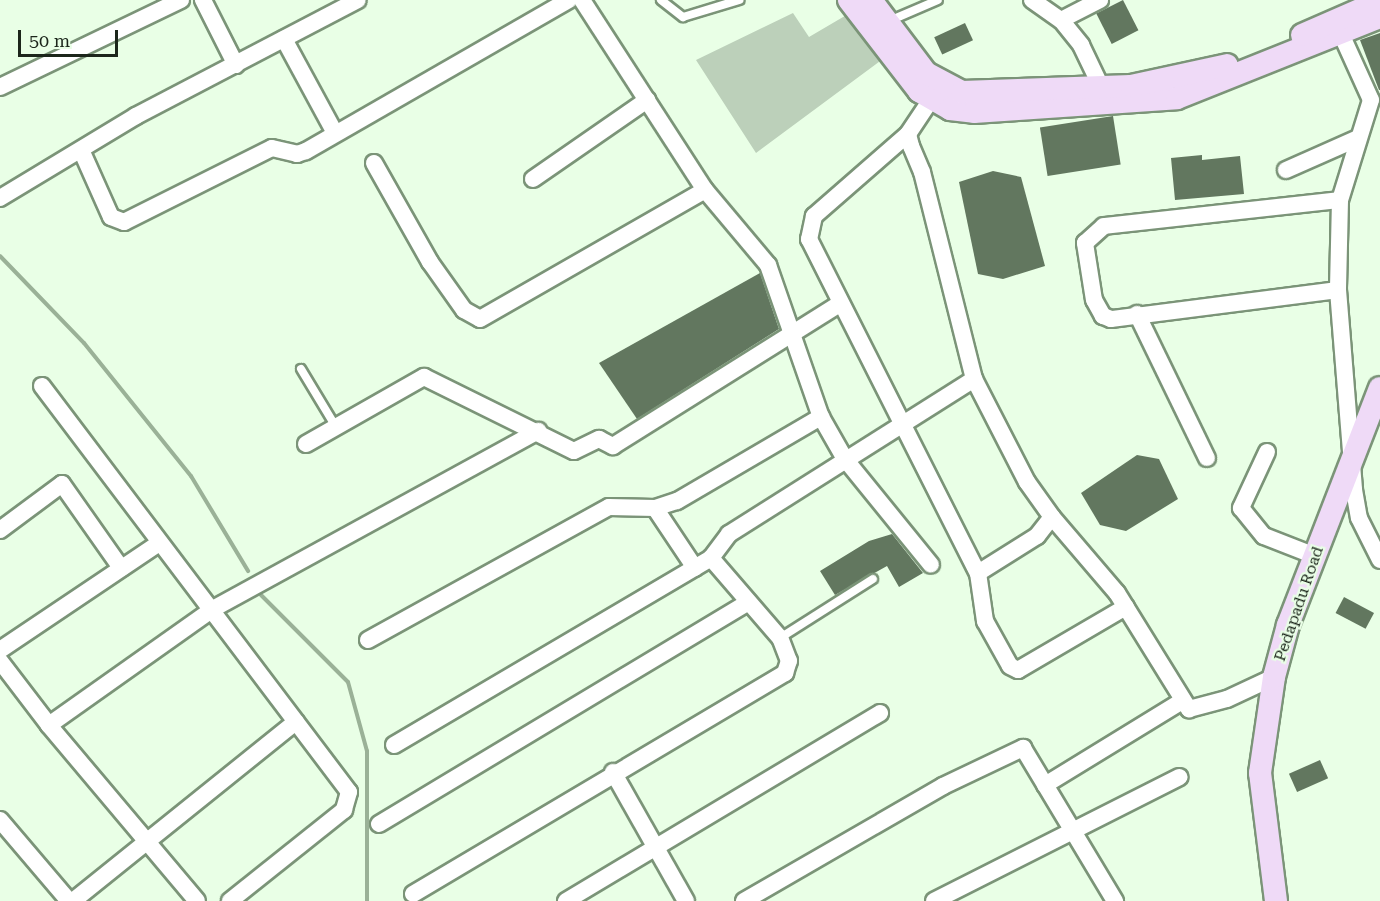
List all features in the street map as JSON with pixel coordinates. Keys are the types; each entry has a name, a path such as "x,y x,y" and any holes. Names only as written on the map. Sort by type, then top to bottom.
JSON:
{"main road":[{"path":"849,0 903,74 936,92 1177,98 1342,36 1380,17"},
{"path":"871,0 936,92"},
{"path":"1105,96 1212,71 1380,1"},
{"name":"Pedapadu Road","path":"1276,901 1260,773 1274,677 1315,556 1380,388"},
{"path":"1289,901 1271,788 1274,748 1291,664 1380,418"}],"street":[{"path":"0,87 181,0"},
{"path":"203,0 236,65"},
{"path":"0,198 82,152 136,116 358,0"},
{"path":"82,152 111,217 124,222 272,148 297,154 569,0"},
{"path":"582,0 705,190 768,265 796,334 803,376 821,417 845,459 931,565"},
{"path":"1032,0 1061,20 1105,96"},
{"path":"1061,20 1100,0"},
{"path":"1342,36 1371,100 1356,139 1340,200 1338,290 1354,490 1359,518 1380,560"},
{"path":"284,39 335,133"},
{"path":"936,92 908,134 809,226 839,304 978,573 985,621 1010,666 1018,670 1126,606"},
{"path":"533,179 647,100"},
{"path":"908,134 974,379 1027,482 1052,518 1126,606 1182,701 1195,710 1274,677"},
{"path":"1286,170 1356,139"},
{"path":"374,163 430,262 464,310 480,319 705,190"},
{"path":"1338,290 1111,318 1098,309 1085,243 1094,229 1340,200"},
{"path":"306,444 424,377 582,450 599,439 613,446 796,334 839,304"},
{"path":"1137,314 1207,458"},
{"path":"394,745 694,568 845,459 974,379"},
{"path":"42,386 159,543 213,609 343,784 349,802 230,901"},
{"path":"368,640 609,507 657,508 677,501 821,417"},
{"path":"49,725 213,609 538,431"},
{"path":"1267,452 1242,507 1264,536 1315,556"},
{"path":"0,530 62,484 121,568"},
{"path":"657,508 694,568"},
{"path":"978,573 1037,536 1052,518"},
{"path":"0,650 159,543"},
{"path":"413,894 613,772 785,673 789,661 783,636 749,602 717,550"},
{"path":"379,824 749,602"},
{"path":"0,662 49,725 149,841 197,901"},
{"path":"1045,784 1182,701"},
{"path":"566,901 880,713"},
{"path":"0,820 71,901 296,722"},
{"path":"744,901 943,786 1023,748 1074,827 1115,901"},
{"path":"613,772 687,901"},
{"path":"934,901 992,868 1180,777"}],"lane":[{"path":"661,0 683,17 739,0"},
{"path":"886,22 938,0"},
{"path":"301,369 336,426"},
{"path":"783,636 803,621 873,579"}],"green space":[{"path":"855,10 891,53 756,153 696,60 793,13 809,37"}],"building":[{"path":"1123,0 1138,30 1112,44 1096,14"},
{"path":"965,23 973,40 942,55 934,37"},
{"path":"1380,33 1380,90 1379,90 1360,40"},
{"path":"1113,116 1121,164 1048,176 1040,128"},
{"path":"1202,155 1202,160 1240,156 1244,194 1175,200 1171,158"},
{"path":"993,171 1021,177 1045,266 1003,279 978,274 959,182"},
{"path":"760,273 779,329 637,419 599,363"},
{"path":"1137,455 1159,459 1178,499 1126,531 1100,525 1081,493"},
{"path":"892,534 923,573 899,587 887,566 835,595 820,571 869,541"},
{"path":"1344,597 1374,613 1366,629 1336,613"},
{"path":"1320,760 1328,778 1297,792 1289,774"}],"waterway":[{"path":"0,256 84,343 191,476 248,571"},
{"path":"261,595 348,682 367,751 367,901"}]}
